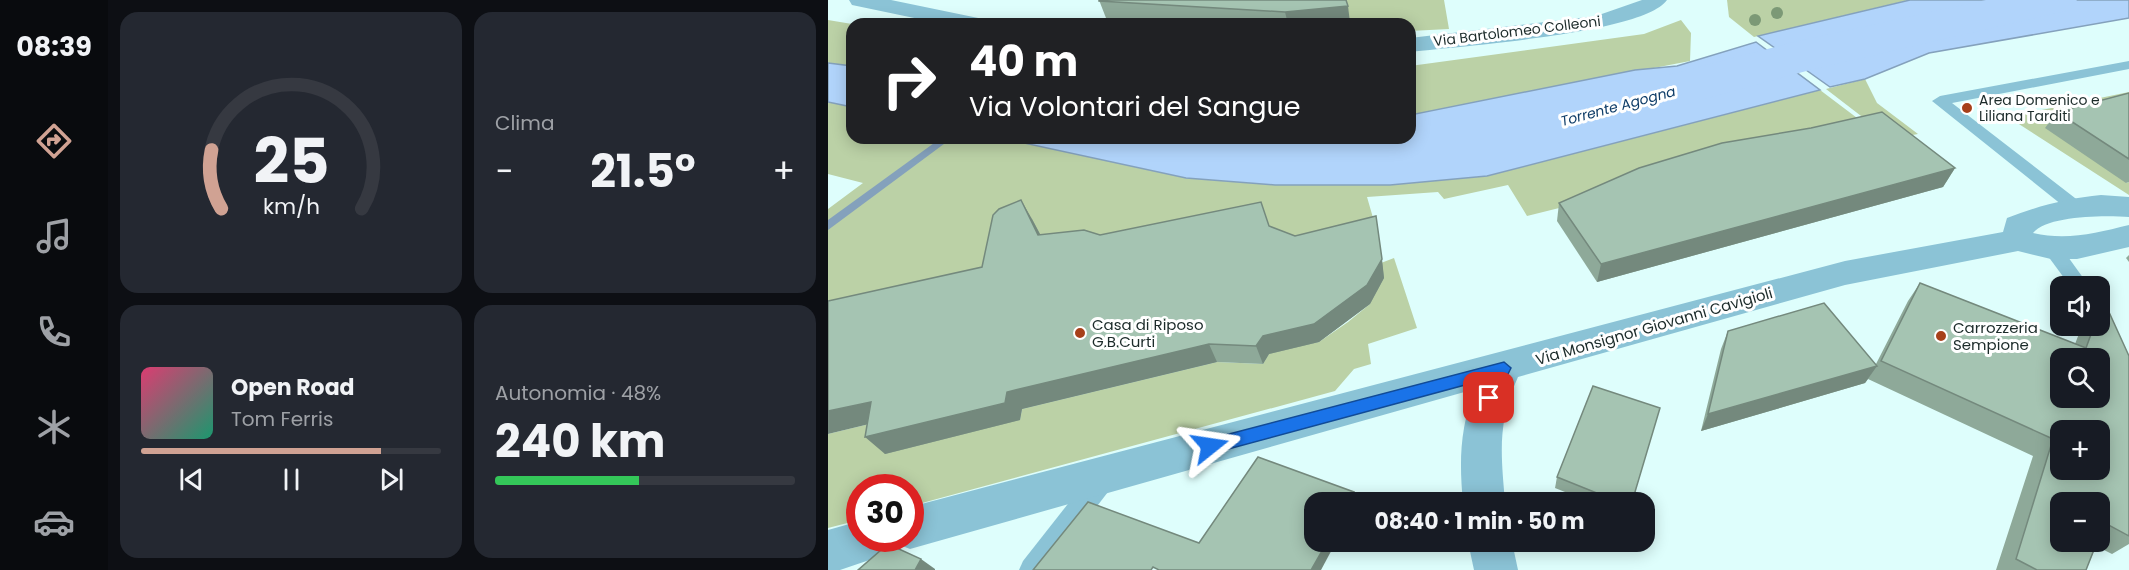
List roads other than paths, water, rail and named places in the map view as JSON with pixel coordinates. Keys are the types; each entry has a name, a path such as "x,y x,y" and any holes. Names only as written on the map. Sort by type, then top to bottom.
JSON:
{"street":[{"path":"860,0 941,18"},
{"path":"918,14 938,0"},
{"name":"Via Bartolomeo Colleoni","path":"1416,44 1599,22 1646,7 1656,0"},
{"path":"2034,244 2018,225 2035,218 2096,204 2129,207"},
{"name":"Via Monsignor Giovanni Cavigioli","path":"924,524 1504,368 1845,273 2034,244 2077,248 2129,236"},
{"path":"1483,492 1479,442 1483,416 1504,368"},
{"path":"828,552 846,547"},
{"path":"1492,552 1496,570"}],"lane":[{"path":"2078,208 1940,101 2129,65"},
{"path":"2034,244 2069,276"},
{"path":"1032,570 1106,474"}],"water":[{"path":"1910,0 2129,0 2129,18 1929,53 1865,79 1830,87 1758,36"},
{"path":"1756,42 1820,90 1487,176 1390,185 1275,185 1186,178 1029,144 1416,144 1416,114 1635,70 1677,66"},
{"path":"828,63 846,65 846,106 828,102"}],"waterway":[{"name":"Torrente Agogna","path":"1683,88 1798,57 2053,0"},
{"path":"828,226 939,144"}],"place":[{"name":"Area Domenico e Liliana Tarditi","path":"1967,108"},
{"name":"Casa di Riposo G.B.Curti","path":"1080,333"},
{"name":"Carrozzeria Sempione","path":"1941,336"}]}
